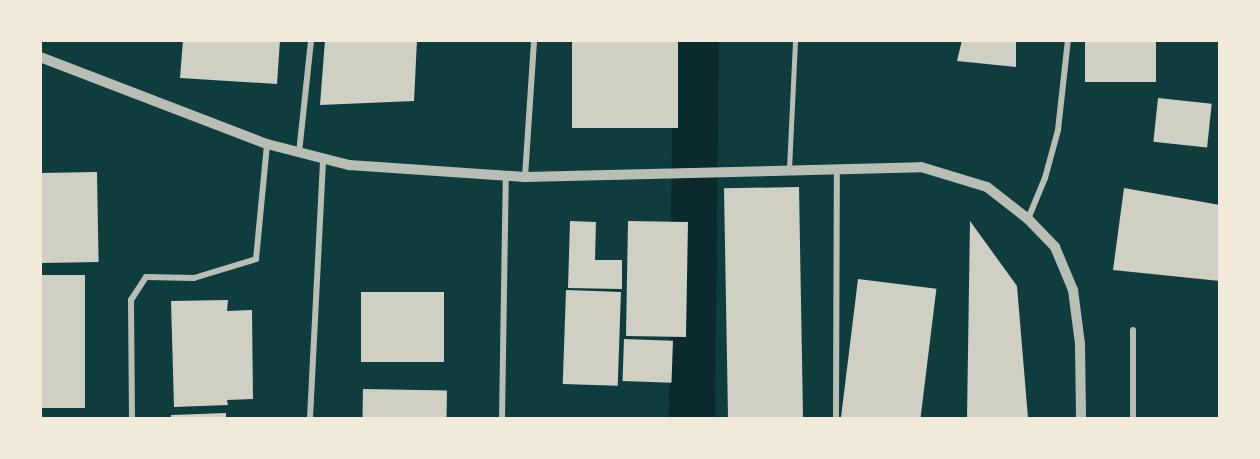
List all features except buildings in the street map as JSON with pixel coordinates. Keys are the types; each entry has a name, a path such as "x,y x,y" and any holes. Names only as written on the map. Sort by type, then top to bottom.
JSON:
{"street":[{"path":"299,154 311,40"},
{"path":"525,177 534,40"},
{"path":"1028,219 1045,178 1058,130 1068,40"},
{"path":"40,57 267,144 349,165 525,177 663,177 789,169 921,167 987,187 1028,219 1055,246 1072,290 1080,344 1081,418"},
{"path":"132,418 131,300 146,277 194,278 256,259 267,144"},
{"path":"310,418 323,159"},
{"path":"836,418 837,168"},
{"path":"502,418 506,176"},
{"path":"1133,330 1133,418"}],"lane":[{"path":"789,169 795,40"}],"waterway":[{"path":"692,418 696,40"}]}
